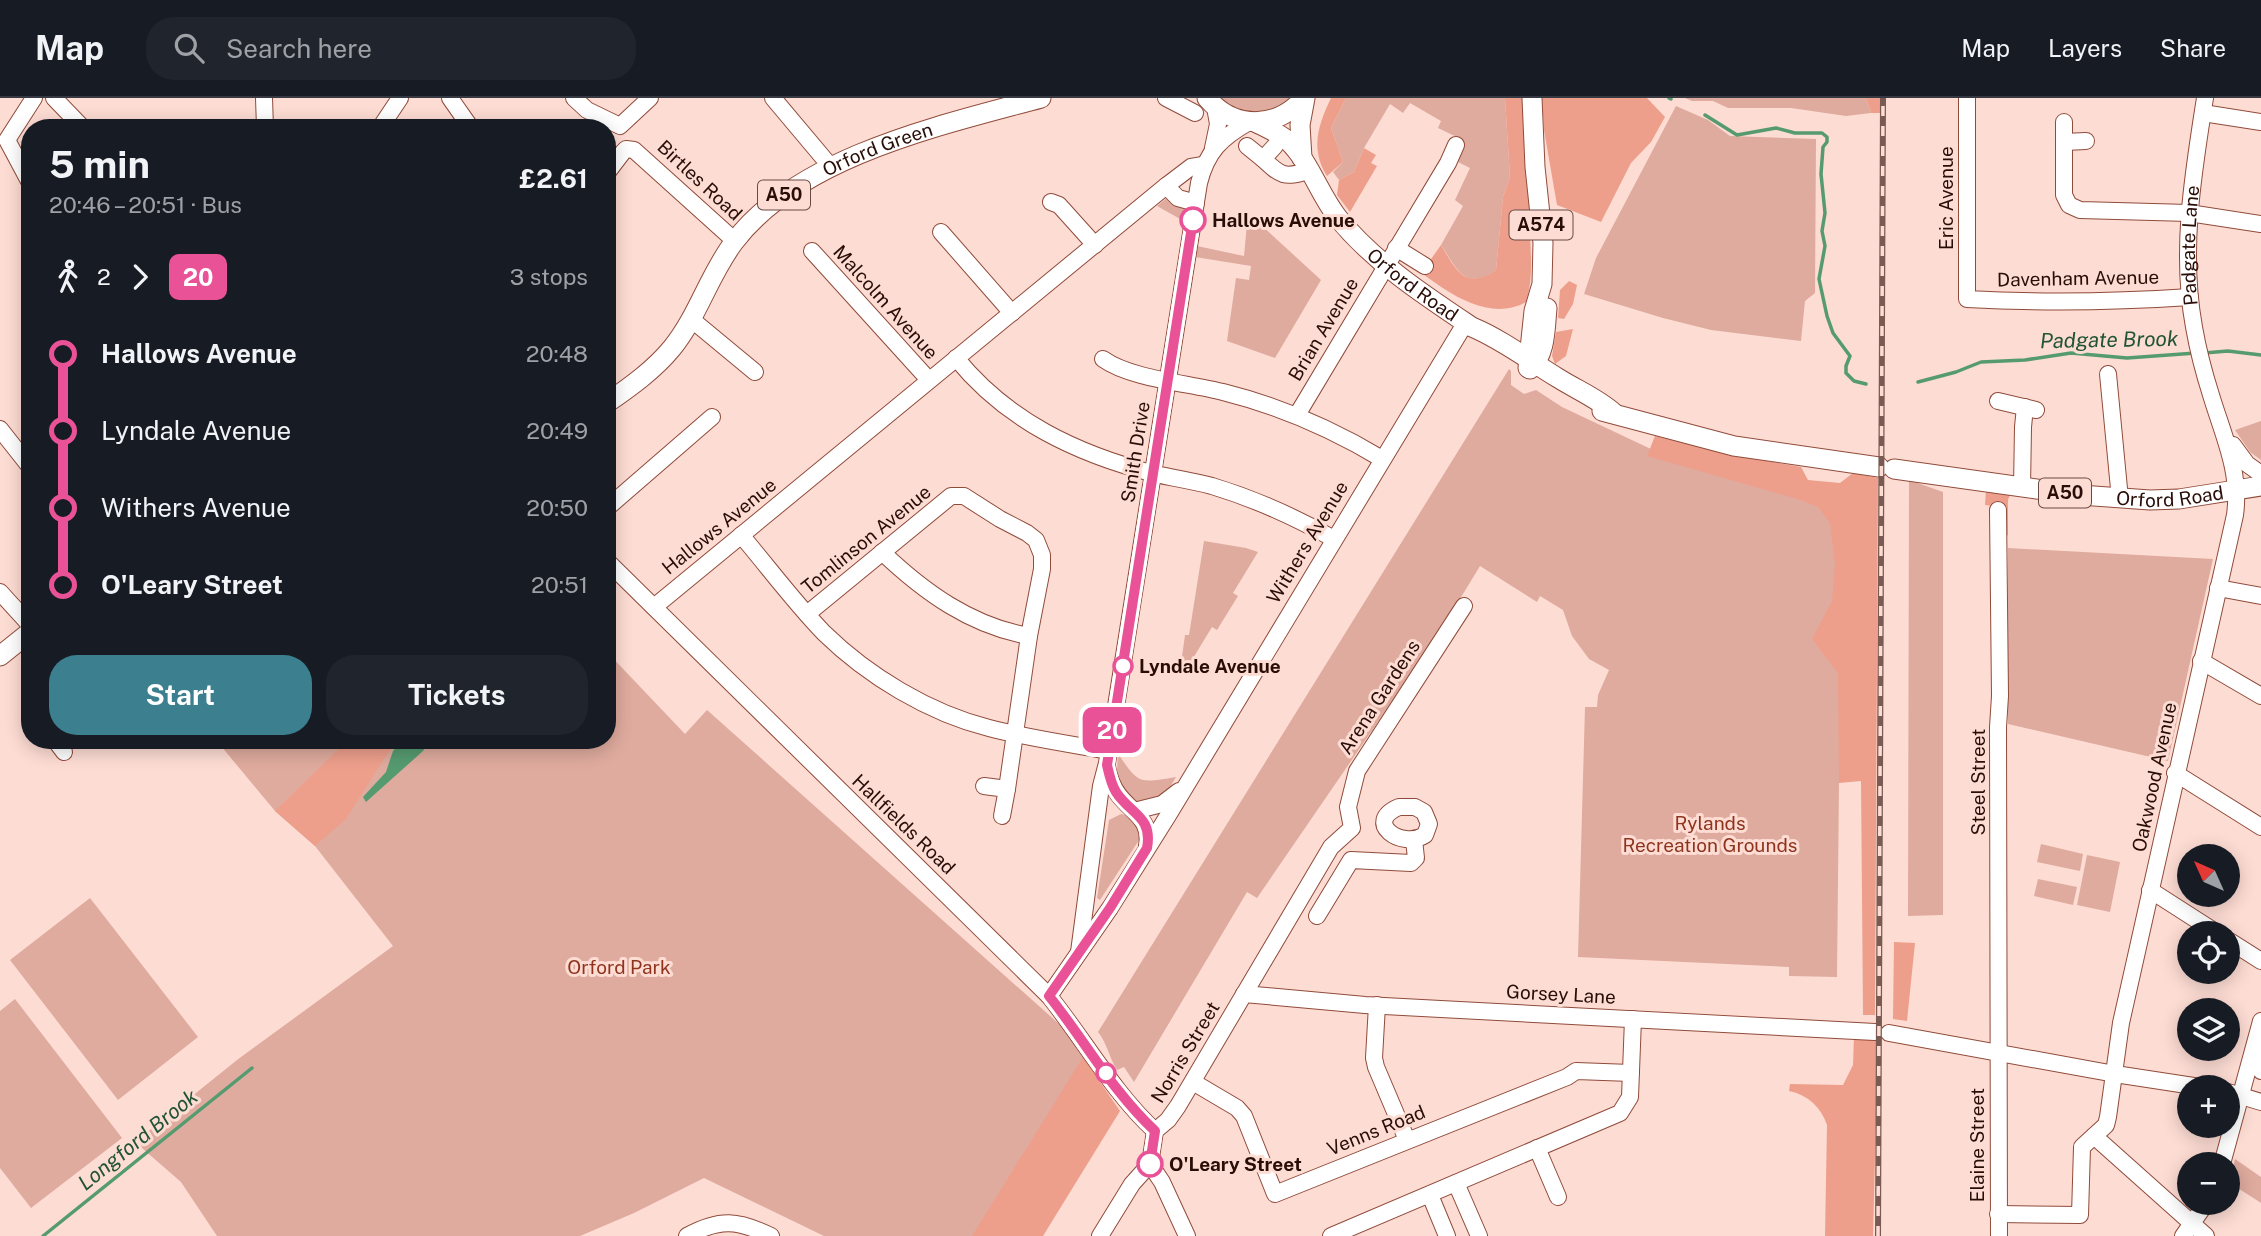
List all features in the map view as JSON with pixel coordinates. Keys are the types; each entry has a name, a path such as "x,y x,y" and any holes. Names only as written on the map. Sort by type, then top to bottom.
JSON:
{"main road":[{"name":"Orford Green","path":"616,396 648,373 673,347 734,241 782,197 831,167 903,138 1041,98"},
{"name":"A50","path":"1206,106 1252,122 1284,115 1304,98"},
{"name":"Orford Road","path":"1304,98 1300,125 1305,165"},
{"name":"A574","path":"1531,365 1534,312 1542,284 1543,243 1535,167 1532,98"},
{"name":"Orford Road","path":"1252,122 1280,135 1305,165 1338,218 1386,266 1475,328 1487,343 1595,398 1614,413 1734,446 2022,488 2120,499 2179,499 2236,489"},
{"name":"A574","path":"1531,365 1543,346 1547,303 1542,284"},
{"path":"1475,328 1506,334 1527,324 1534,312"},
{"name":"A50","path":"2236,489 2261,486"},
{"path":"0,656 21,640"}],"street":[{"path":"21,166 7,140 34,98"},
{"path":"54,98 74,119"},
{"path":"264,98 265,119"},
{"path":"386,119 400,98"},
{"path":"450,98 465,119"},
{"path":"574,98 587,110 606,119"},
{"path":"620,126 650,98"},
{"path":"773,98 831,167"},
{"path":"1166,98 1206,106"},
{"name":"Eric Avenue","path":"1967,98 1967,299"},
{"name":"Smith Drive","path":"1079,952 1101,786 1108,758 1196,203 1203,165 1213,148 1218,130 1206,106"},
{"path":"2204,106 2261,122"},
{"name":"Padgate Lane","path":"2204,106 2189,213 2190,297 2199,353 2234,467 2236,489"},
{"name":"Smith Drive","path":"1213,148 1233,132 1252,122"},
{"path":"2064,122 2064,195 2069,205 2080,210 2189,213 2261,224"},
{"path":"616,124 620,126 630,149"},
{"path":"2064,142 2087,141"},
{"name":"Brian Avenue","path":"1297,415 1448,163 1456,145"},
{"path":"1248,146 1280,175 1291,176 1305,165"},
{"path":"1263,159 1275,146"},
{"name":"Birtles Road","path":"616,161 623,152 630,149 639,152 734,241"},
{"name":"Hallows Avenue","path":"654,607 1166,186 1191,167 1203,165"},
{"path":"1166,186 1178,198 1196,203"},
{"path":"1051,202 1059,205 1095,245"},
{"path":"942,232 1012,313"},
{"name":"Orford Road","path":"1396,248 1425,266"},
{"name":"Malcolm Avenue","path":"812,251 929,380"},
{"name":"Davenham Avenue","path":"1967,299 2032,303 2190,297"},
{"path":"691,319 755,372"},
{"name":"Withers Avenue","path":"1049,996 1110,908 1382,459 1475,328"},
{"path":"956,358 989,393 1044,433 1108,461 1211,486 1259,502 1334,539"},
{"path":"1103,359 1122,368 1224,392 1297,415 1382,459"},
{"path":"2108,374 2120,499"},
{"path":"1998,401 2031,408 2023,427 2022,488"},
{"path":"616,500 712,417"},
{"path":"2222,428 2242,459 2261,474"},
{"path":"0,429 21,456"},
{"name":"Oakwood Avenue","path":"1998,1214 2080,1215 2081,1147 2106,1125 2121,1023 2235,514 2236,489"},
{"name":"Tomlinson Avenue","path":"807,614 951,496 960,495 969,499 1027,533 1039,545 1042,569 1029,636 1002,817"},
{"name":"Steel Street","path":"1998,510 1998,1054"},
{"path":"741,535 807,614 842,649 900,690 926,704 988,728 1108,758 1115,791 1143,819 1147,829 1147,848"},
{"path":"882,552 933,594 968,617 1006,632 1029,636"},
{"name":"Hallfields Road","path":"616,570 1049,996 1121,1096 1155,1131"},
{"path":"2218,587 2261,596"},
{"path":"0,592 21,624"},
{"name":"Arena Gardens","path":"1368,825 1348,807 1357,771 1464,606"},
{"path":"2201,661 2261,696"},
{"path":"2175,773 2261,827"},
{"name":"Withers Avenue","path":"1097,832 1102,822 1112,813 1162,804 1185,784"},
{"path":"984,786 1007,789"},
{"path":"1399,807 1420,809 1428,818 1425,835 1413,840 1394,836 1368,825 1385,818 1399,807"},
{"name":"Norris Street","path":"1150,1164 1155,1131 1168,1120 1193,1082 1331,846 1368,825"},
{"path":"1317,916 1351,860 1411,863 1416,859 1413,840"},
{"path":"2150,890 2198,921"},
{"path":"1087,895 1095,910 1103,912 1110,908"},
{"path":"2240,948 2261,961"},
{"name":"Gorsey Lane","path":"1244,994 1377,1005 1882,1032 2177,1083"},
{"path":"1377,1005 1374,1058 1376,1067 1407,1140"},
{"path":"1331,1236 1620,1113 1628,1102 1633,1019"},
{"path":"2240,1080 2261,1021"},
{"path":"2255,1038 2261,1071"},
{"name":"Elaine Street","path":"1998,1054 1999,1236"},
{"name":"Venns Road","path":"1193,1082 1237,1108 1244,1116 1275,1194 1567,1077 1576,1071 1631,1073"},
{"path":"2240,1096 2261,1102"},
{"path":"2094,1136 2188,1230 2206,1236"},
{"path":"1538,1148 1558,1197"},
{"path":"1100,1236 1132,1184 1150,1164 1162,1182 1187,1236"},
{"path":"1456,1183 1479,1236"},
{"path":"1430,1195 1447,1236"},
{"path":"2188,1230 2198,1215"},
{"path":"687,1236 712,1225 736,1223 771,1236"}],"green space":[{"path":"1215,98 1297,98 1287,108 1251,117"},
{"path":"1346,98 1505,98 1510,177 1503,197 1496,270 1477,279 1469,278 1457,269 1441,245 1463,206 1455,200 1470,168 1454,160 1463,140 1438,128 1441,121 1410,103 1403,113 1390,104 1364,148 1354,172 1339,180 1333,172 1343,162 1331,128"},
{"path":"1685,98 1866,98 1871,113 1846,116 1791,108 1728,108 1713,101 1692,101"},
{"path":"1676,106 1708,120 1730,136 1816,139 1815,293 1805,301 1801,341 1711,330 1584,294 1596,258"},
{"path":"1169,196 1185,207 1182,220 1157,206"},
{"path":"1248,213 1321,280 1275,358 1227,341 1236,278 1249,280 1251,266 1195,257 1197,246 1244,256"},
{"name":"Rylands Recreation Grounds","path":"1509,369 1511,385 1524,394 1536,390 1562,407 1653,450 1819,487 1840,528 1845,619 1839,783 1837,977 1789,976 1789,967 1578,957 1585,707 1597,707 1598,695 1609,670 1589,659 1572,636 1563,610 1540,596 1537,602 1480,566 1441,630 1257,898 1247,892 1134,1082 1124,1067 1117,1070 1098,1032"},
{"path":"2261,421 2261,460 2250,452 2235,430"},
{"path":"1909,480 1943,492 1943,915 1908,916"},
{"path":"1204,541 1258,552 1233,593 1238,596 1217,630 1212,627 1184,673 1180,671 1185,635 1189,635"},
{"path":"2008,548 2213,559 2168,761 2008,724"},
{"name":"Orford Park","path":"616,661 685,734 707,710 1077,1040 1086,1063 978,1236 824,1236 704,1178 580,1236 217,1236 181,1182 135,1142 237,1060 393,946 315,846 275,811 223,749 616,749"},
{"path":"1118,753 1130,771 1141,779 1176,777 1165,796 1137,802 1127,797 1115,770"},
{"path":"1121,814 1131,816 1143,834 1100,900 1097,898 1109,820"},
{"path":"2041,844 2083,854 2080,871 2037,862"},
{"path":"2087,855 2120,862 2110,912 2077,905"},
{"path":"2038,879 2077,887 2073,905 2034,896"},
{"path":"90,898 198,1037 118,1100 10,960"},
{"path":"15,999 122,1138 31,1208 0,1168 0,1011"},
{"path":"2240,1162 2261,1177 2261,1203 2240,1189"}],"shaded area":[{"path":"1331,98 1346,98 1331,128 1343,162 1327,176 1317,147 1322,118"},
{"path":"1505,98 1525,98 1531,277 1526,302 1509,308 1491,308 1457,296 1396,254 1424,269 1441,245 1462,275 1476,278 1496,270 1503,197 1510,177"},
{"path":"1542,98 1647,98 1665,117 1651,142 1631,163 1601,222 1557,205 1544,130"},
{"path":"1866,98 1881,98 1881,113 1871,113"},
{"path":"1364,148 1376,155 1371,163 1377,166 1350,212 1337,195 1339,180 1354,172"},
{"path":"1569,281 1577,285 1573,304 1564,319 1558,318 1560,290"},
{"path":"1573,329 1566,356 1555,364 1552,356 1556,332"},
{"path":"1655,436 1728,454 1801,467 1808,480 1840,483 1853,473 1878,478 1875,1015 1863,1015 1861,781 1839,783 1838,673 1812,639 1832,601 1835,564 1830,523 1818,507 1801,500 1647,456"},
{"path":"1986,490 2011,492 2008,500 2008,535 2002,539 2000,507 1985,505"},
{"path":"339,749 390,749 346,819 315,846 275,811"},
{"path":"424,749 366,802 363,797 386,772 393,751"},
{"path":"1894,942 1915,943 1907,1021 1893,1019"},
{"path":"1854,1037 1878,1039 1873,1236 1825,1236 1827,1125 1813,1103 1802,1095 1789,1091 1790,1084 1843,1085 1853,1065"},
{"path":"1083,1057 1120,1111 1043,1236 972,1236"}],"waterway":[{"name":"Padgate Brook","path":"1705,115 1737,135 1776,128 1795,133 1822,133 1827,137 1823,147 1821,174 1825,213 1822,231 1825,246 1819,279 1833,333 1850,356 1846,373 1854,381 1866,384"},
{"name":"Padgate Brook","path":"2204,353 2228,351 2261,355"},
{"name":"Padgate Brook","path":"1918,382 1981,362 2025,360 2071,353 2127,358 2196,353"},
{"name":"Longford Brook","path":"43,1236 252,1068"}],"railway":[{"path":"1878,1236 1883,98"}],"bus line":[{"name":"20","path":"1150,1164 1155,1131 1121,1096 1049,996 1110,908 1147,848 1148,834 1143,819 1115,791 1107,765 1193,220"}],"place":[{"name":"Hallows Avenue","path":"1193,220"},
{"name":"Lyndale Avenue","path":"1123,666"},
{"name":"O'Leary Street","path":"1150,1164"}]}
